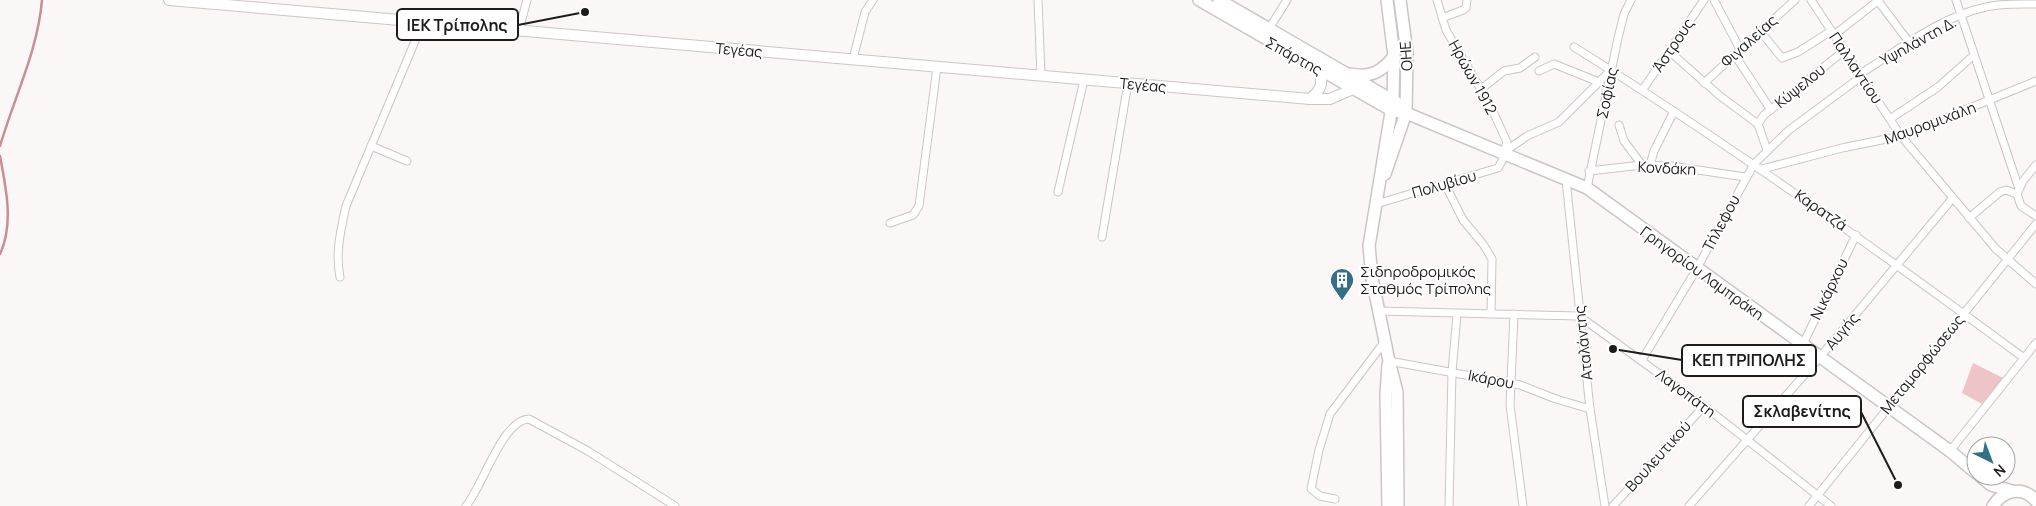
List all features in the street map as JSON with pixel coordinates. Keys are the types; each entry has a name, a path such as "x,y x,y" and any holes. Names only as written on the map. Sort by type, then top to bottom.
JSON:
{"main road":[{"name":"Τεγέας","path":"169,0 1310,99 1330,99 1353,89"},
{"name":"Σπάρτης","path":"1199,0 1344,72 1392,105"},
{"name":"Σπάρτης","path":"1219,0 1320,71 1353,89 1392,105"},
{"name":"ΟΗΕ","path":"1376,204 1392,105 1394,56 1387,0"},
{"name":"ΟΗΕ","path":"1376,204 1406,113 1407,53 1400,0"},
{"path":"1344,72 1358,76 1371,75 1382,69 1394,56"},
{"path":"1310,99 1320,90 1322,82 1320,71"},
{"path":"1392,105 1400,105 1406,113"},
{"name":"Γρηγορίου Λαμπράκη","path":"1406,113 1587,188 1696,270 1803,344 1966,465"},
{"path":"1376,204 1369,246 1378,311 1388,361 1398,392 1398,506"},
{"path":"1388,361 1386,394 1388,506"},
{"path":"1987,486 1992,495 1994,506"},
{"path":"1994,486 1999,489 2018,491 2036,501"},
{"path":"1994,506 2005,493 2036,489"}],"street":[{"path":"518,30 527,0"},
{"path":"853,60 865,12 873,0"},
{"path":"1038,0 1041,76"},
{"path":"1266,34 1287,0"},
{"name":"Ηρώων 1912","path":"1437,0 1442,18 1481,89 1507,142 1503,153"},
{"path":"1442,18 1463,10 1467,5 1467,0"},
{"name":"Σοφίας","path":"1587,188 1589,171 1624,14 1631,0"},
{"name":"Άστρους","path":"1643,89 1704,0"},
{"path":"1714,0 1737,52 1771,110"},
{"name":"Φιγαλείας","path":"1704,83 1795,0"},
{"name":"Παλλαντίου","path":"1811,0 1902,136 1969,218 2007,258 2036,284"},
{"path":"1760,31 1782,58 1798,52 1833,33 1879,0 1909,42"},
{"path":"1956,0 2018,191 2021,206 2036,216"},
{"name":"Υψηλάντη Δ.","path":"1754,164 1767,150 1861,75 1909,42 1962,16 1986,7 2036,4"},
{"path":"340,277 338,266 340,233 346,206 423,22"},
{"name":"Καρατζά","path":"1574,47 1643,89 1754,164 1898,264 2024,358"},
{"name":"Κύψελου","path":"1758,124 1771,110 1844,50"},
{"path":"1668,51 1704,83 1758,124 1767,150"},
{"path":"1890,119 1924,97 1974,55"},
{"path":"1481,89 1504,71 1520,68 1535,57"},
{"path":"1539,71 1554,64 1599,82"},
{"path":"890,223 913,215 919,206 937,67"},
{"path":"1503,153 1527,136 1560,122 1612,70"},
{"path":"1058,192 1084,80"},
{"name":"Μαυρομιχάλη","path":"1762,170 1842,148 1902,136 2036,81"},
{"path":"1102,237 1128,83"},
{"path":"1619,125 1624,141 1646,165 1674,111"},
{"path":"371,146 407,161"},
{"name":"Πολυβίου","path":"1376,204 1498,168 1503,153"},
{"name":"Τήλεφου","path":"1642,360 1696,270 1745,177 1754,164"},
{"path":"2018,191 2036,164"},
{"name":"Κονδάκη","path":"1589,171 1646,165 1671,166 1745,177"},
{"name":"Αταλάντης","path":"1566,180 1590,410 1605,506"},
{"path":"1445,184 1463,220 1483,244 1492,259 1492,314"},
{"path":"1969,218 2000,192 2006,190 2018,191"},
{"name":"Αυγής","path":"1690,506 1820,357 1952,199"},
{"name":"Μεταμορφώσεως","path":"1810,506 1963,312 2036,224"},
{"name":"Νικάρχου","path":"1803,344 1856,235"},
{"path":"1378,311 1579,316"},
{"path":"1449,506 1452,372 1457,314"},
{"path":"1514,314 1510,405 1523,506"},
{"name":"Λαγοπάτη","path":"1579,316 1704,406 1831,506"},
{"path":"1335,499 1320,496 1311,489 1326,424 1332,410 1345,396 1385,340"},
{"path":"1950,451 2035,345"},
{"name":"Ικάρου","path":"1388,361 1511,383 1590,410"},
{"name":"Βουλευτικού","path":"1613,506 1704,406"},
{"path":"466,506 507,434 517,422 529,419 588,450 675,506"}],"shaded area":[{"path":"1973,363 2003,378 1982,404 1962,393"}],"waterway":[{"path":"0,146 31,56 40,19 42,0"},
{"path":"0,156 8,218 7,231 0,254"}],"place":[{"name":"ΙΕΚ Τρίπολης","path":"585,12"},
{"name":"Σιδηροδρομικός Σταθμός Τρίπολης","path":"1342,301"},
{"name":"ΚΕΠ ΤΡΙΠΟΛΗΣ","path":"1613,349"},
{"name":"Σκλαβενίτης","path":"1898,485"}]}
